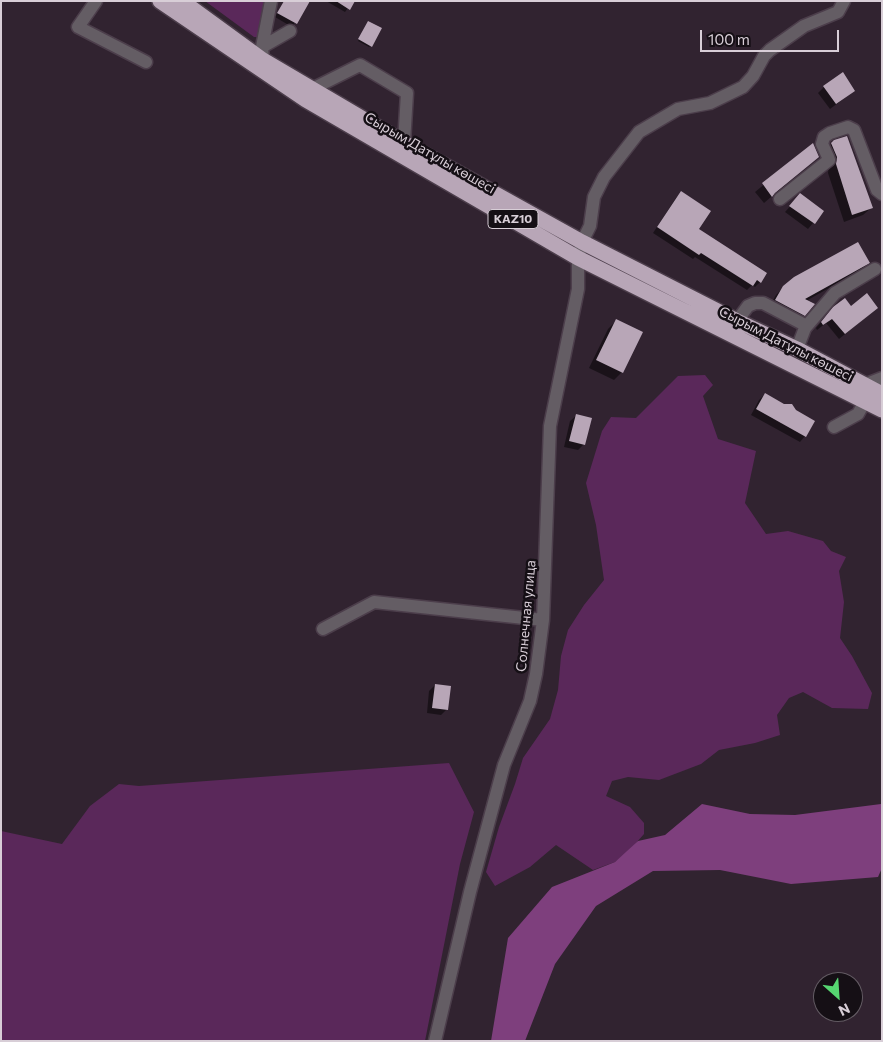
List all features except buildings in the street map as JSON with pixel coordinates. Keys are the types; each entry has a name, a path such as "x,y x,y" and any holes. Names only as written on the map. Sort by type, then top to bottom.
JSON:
{"highway":[{"name":"Сырым Датұлы көшесі","path":"160,1 306,100 578,258 882,410"},
{"name":"Сырым Датұлы көшесі","path":"182,1 312,89 404,144 582,242 737,321 797,349 882,394"}],"street":[{"path":"96,1 78,27 146,62"},
{"path":"262,54 271,1"},
{"name":"Солнечная улица","path":"435,1041 455,949 504,765 530,701 543,620 550,426 578,289 578,258 582,242 590,226 594,197 604,177 639,132 678,109 710,103 728,96 743,87 753,76 764,56 770,50 804,26 838,12 844,1"},
{"path":"262,54 290,31"},
{"path":"312,89 360,64 407,93 404,144"},
{"path":"780,199 826,163 828,156 822,144 824,137 848,127 854,130 877,190 882,194"},
{"path":"797,349 805,328 835,293 875,269"},
{"path":"737,321 748,306 755,303 763,303 804,324 805,328"},
{"path":"864,385 882,378"},
{"path":"834,427 858,414 865,401"},
{"path":"323,629 374,602 543,620"}],"shaded area":[{"path":"205,1 267,1 260,37 254,37"},
{"path":"705,375 713,385 703,396 718,439 756,451 745,503 766,534 788,531 823,541 831,551 846,557 839,571 844,602 840,638 872,693 868,709 832,708 803,692 789,698 777,715 780,735 755,743 719,750 701,764 659,780 628,777 612,781 606,796 630,807 644,823 644,834 629,851 615,862 593,870 556,845 530,867 495,886 486,872 499,827 523,758 550,719 558,690 561,656 568,630 584,605 604,580 596,525 586,483 602,431 611,417 636,418 678,376"},
{"path":"449,763 474,812 460,864 425,1041 1,1041 1,831 62,844 90,806 119,784 139,786"},
{"path":"702,804 750,814 795,815 881,804 882,868 878,877 791,884 720,870 653,871 596,906 555,964 525,1041 491,1041 508,938 552,887 615,862 638,841 665,835"}]}
